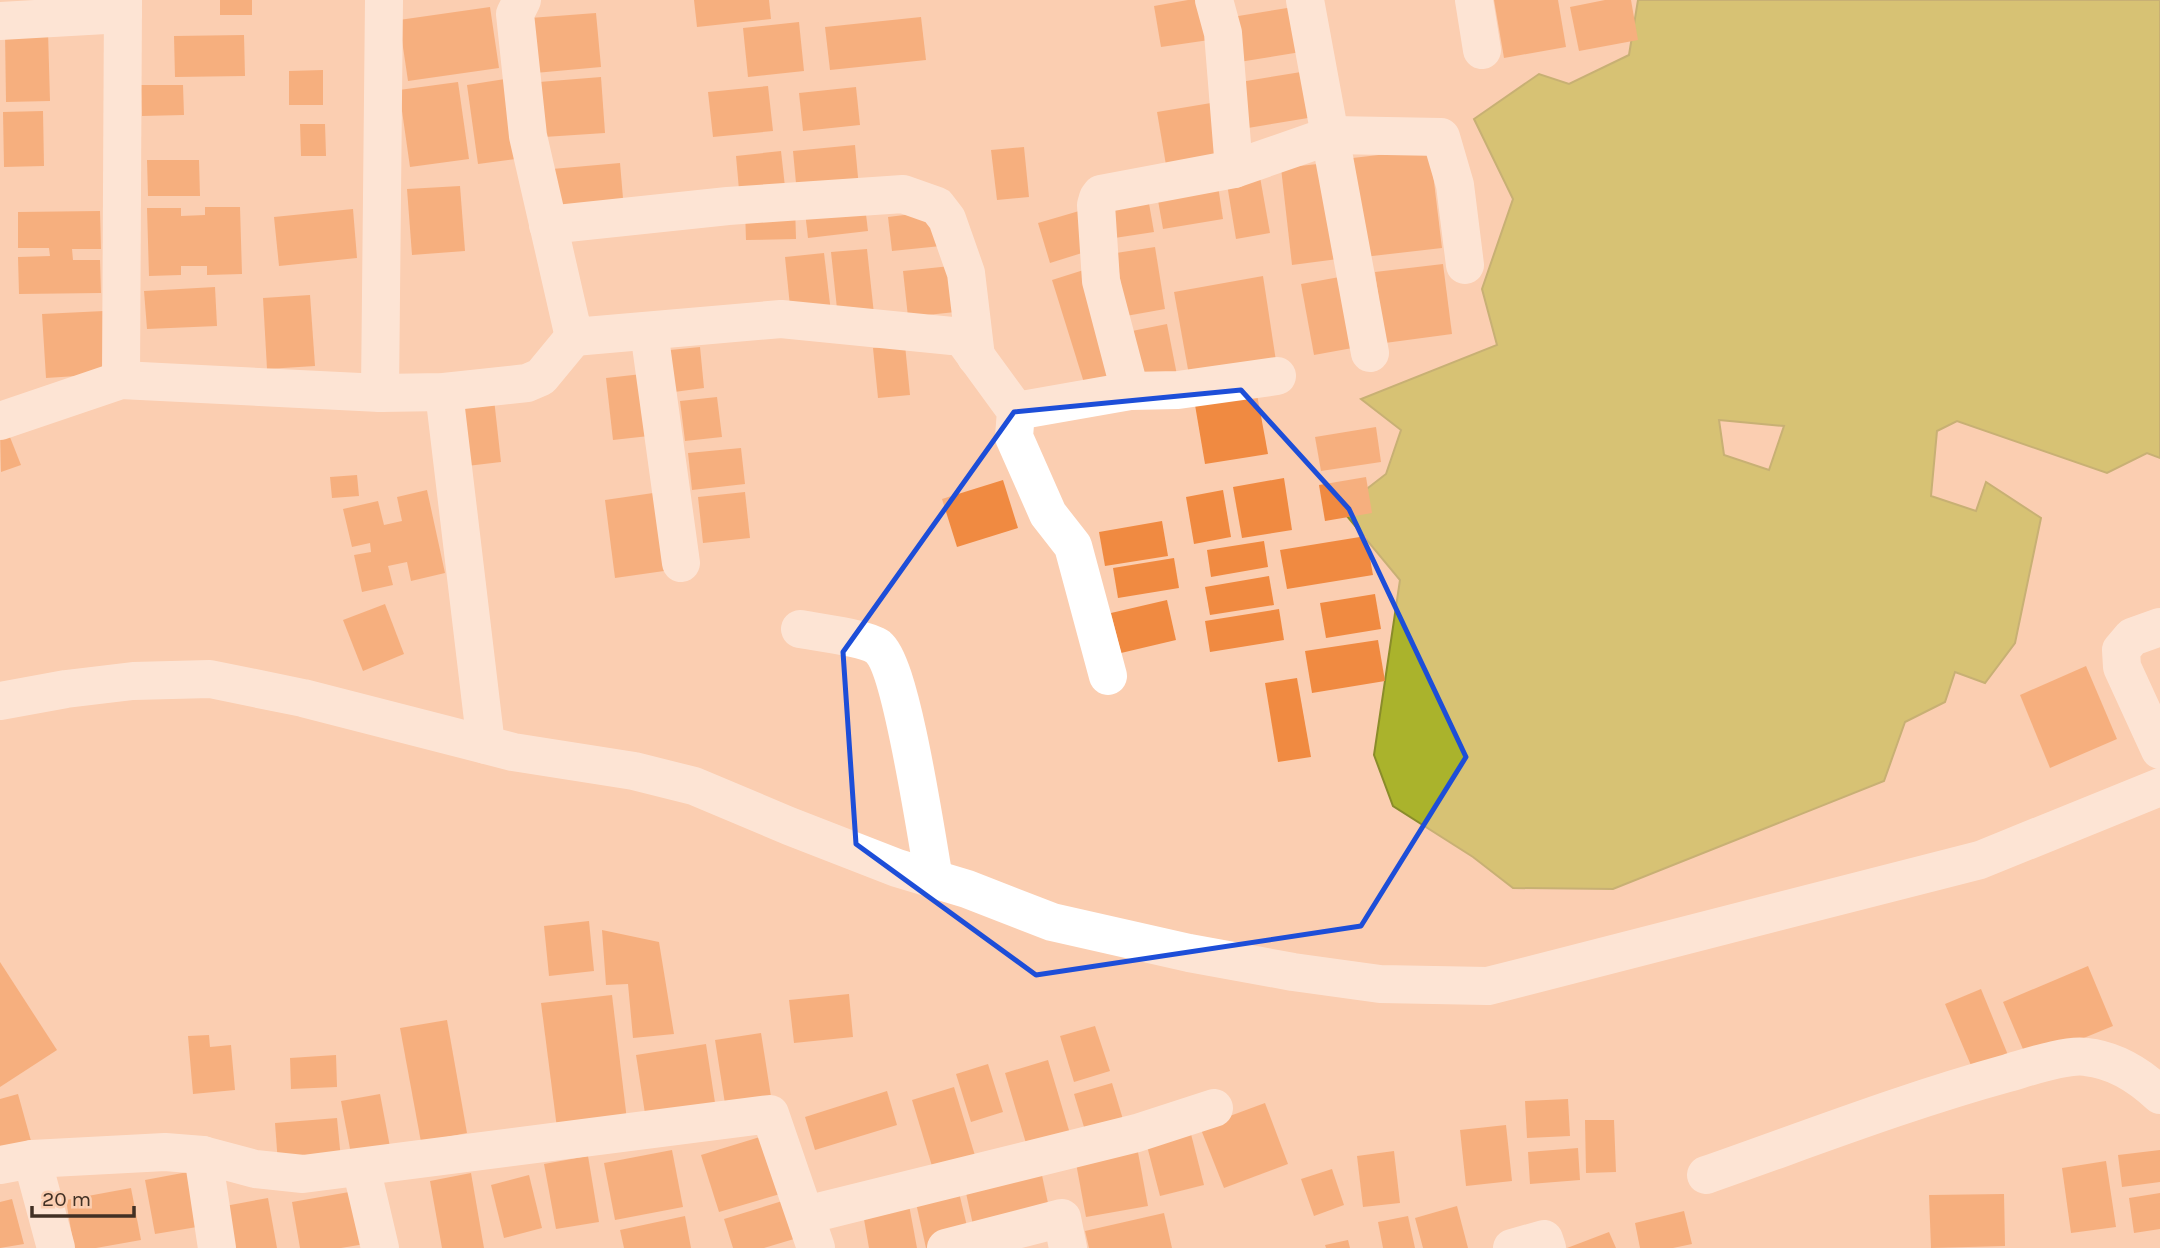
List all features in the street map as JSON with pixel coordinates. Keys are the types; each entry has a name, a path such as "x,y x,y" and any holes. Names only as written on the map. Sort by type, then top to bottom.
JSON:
{"street":[{"path":"380,393 384,0"},
{"path":"522,0 515,14 528,136 573,337"},
{"path":"1214,0 1223,33 1234,169"},
{"path":"1305,0 1332,135 1370,353"},
{"path":"1474,0 1482,50"},
{"path":"0,21 123,7 121,380"},
{"path":"1130,391 1101,281 1096,205 1101,194 1234,169 1332,135 1441,137 1455,185 1465,265"},
{"path":"548,225 728,206 903,194 937,206 947,219 966,273 976,357"},
{"path":"0,421 121,380 380,393 444,392 527,383 541,377 573,337 782,319 962,337 1016,411 1014,437 1048,514 1073,546 1108,676"},
{"path":"649,331 681,563"},
{"path":"1016,411 1130,391 1178,390 1277,376"},
{"path":"444,392 486,746"},
{"path":"2160,627 2132,638 2121,650 2122,667 2160,750"},
{"path":"800,629 867,642 879,648 887,662 898,690 934,879"},
{"path":"0,701 133,681 210,679 303,698 486,746 634,771 694,786 897,868 967,889 1052,922 1189,953 1380,984 1488,986 1980,860 2160,787"},
{"path":"1706,1175 1979,1081 2045,1063 2084,1056 2114,1063 2144,1080 2160,1095"},
{"path":"56,1248 16,1162 165,1152 203,1155 255,1169 303,1174 770,1114 811,1231 1214,1108"},
{"path":"203,1155 217,1248"},
{"path":"361,1167 380,1248"},
{"path":"946,1248 1062,1218 1068,1248"},
{"path":"1512,1248 1544,1239 1547,1248"}],"highlighted area":[{"path":"1241,390 1349,509 1466,757 1361,926 1036,975 856,844 843,652 1014,412"}],"shaded area":[{"path":"1638,0 2160,0 2160,458 2147,453 2107,473 1957,421 1937,431 1931,496 1976,511 1986,482 2041,518 2015,643 1985,683 1955,672 1945,702 1905,722 1884,781 1613,889 1513,888 1473,857 1393,806 1374,755 1400,580 1341,509 1386,474 1401,430 1361,399 1497,345 1482,289 1513,199 1474,119 1539,74 1569,84 1629,55","holes":["1719,420 1784,426 1769,470 1724,455"]}],"building":[{"path":"220,0 252,0 252,15 220,15"},
{"path":"694,0 769,0 771,19 697,27"},
{"path":"1188,0 1210,0 1216,39 1161,47 1154,6"},
{"path":"1494,0 1558,0 1566,47 1504,58"},
{"path":"1605,0 1631,0 1638,40 1579,51 1570,7"},
{"path":"1306,5 1313,50 1233,63 1226,18"},
{"path":"490,7 499,68 408,81 399,20"},
{"path":"596,13 601,67 535,73 530,18"},
{"path":"921,17 926,60 830,70 825,27"},
{"path":"799,22 804,71 748,77 743,28"},
{"path":"48,31 50,101 6,102 5,32"},
{"path":"244,35 245,76 175,77 174,36"},
{"path":"323,70 323,105 289,105 289,71"},
{"path":"1301,72 1308,118 1242,129 1234,83"},
{"path":"601,77 605,133 544,137 539,82"},
{"path":"505,79 516,159 478,164 467,85"},
{"path":"458,82 469,159 410,167 399,90"},
{"path":"141,85 183,85 184,115 142,116"},
{"path":"768,86 773,131 713,137 708,92"},
{"path":"856,87 860,125 803,131 799,93"},
{"path":"1217,102 1226,161 1167,171 1157,112"},
{"path":"43,111 44,166 4,167 3,112"},
{"path":"300,124 325,124 326,156 301,156"},
{"path":"855,145 859,188 797,194 793,151"},
{"path":"1024,147 1029,197 997,200 991,150"},
{"path":"1430,149 1442,248 1355,258 1344,159"},
{"path":"781,151 786,196 740,201 736,156"},
{"path":"147,160 199,160 200,196 148,196"},
{"path":"620,163 624,210 556,216 552,169"},
{"path":"1327,163 1338,259 1292,265 1281,168"},
{"path":"1258,166 1270,233 1236,239 1225,172"},
{"path":"1217,179 1223,219 1163,229 1156,189"},
{"path":"460,186 465,251 412,255 407,189"},
{"path":"1147,192 1154,232 1108,239 1101,199"},
{"path":"865,206 868,231 808,238 805,212"},
{"path":"205,207 240,207 242,274 207,275 207,266 181,266 181,275 149,276 147,208 181,208 181,216 205,215"},
{"path":"795,207 796,239 746,240 745,209"},
{"path":"353,209 357,258 279,266 274,217"},
{"path":"1086,209 1098,248 1050,263 1038,223"},
{"path":"100,211 101,249 72,249 73,260 100,260 101,293 19,294 18,257 50,256 49,248 18,248 18,212"},
{"path":"937,211 941,246 892,251 888,217"},
{"path":"1155,247 1165,309 1126,316 1116,253"},
{"path":"867,249 874,314 838,318 831,252"},
{"path":"824,253 831,312 791,316 785,257"},
{"path":"1443,264 1452,334 1385,343 1375,272"},
{"path":"960,265 965,311 908,317 903,271"},
{"path":"1090,268 1123,375 1085,386 1052,280"},
{"path":"1263,276 1276,361 1189,375 1174,292"},
{"path":"1345,276 1358,347 1314,355 1301,284"},
{"path":"215,287 217,326 147,329 144,291"},
{"path":"310,295 315,366 267,369 263,298"},
{"path":"104,311 108,374 46,378 42,314"},
{"path":"1167,324 1177,375 1141,382 1132,331"},
{"path":"905,345 910,395 878,398 873,348"},
{"path":"700,347 704,388 674,392 670,350"},
{"path":"642,374 649,436 613,440 606,378"},
{"path":"1256,389 1268,454 1205,464 1194,399"},
{"path":"717,397 722,437 685,441 680,401"},
{"path":"494,399 501,462 467,466 460,403"},
{"path":"6,427 21,465 1,472 0,430"},
{"path":"1376,427 1381,462 1321,471 1315,437"},
{"path":"741,448 745,484 692,490 688,453"},
{"path":"357,475 359,496 332,498 330,477"},
{"path":"1366,477 1372,513 1325,521 1319,485"},
{"path":"1284,478 1292,530 1242,538 1233,487"},
{"path":"1003,480 1018,528 957,547 942,499"},
{"path":"427,490 445,573 411,581 407,562 388,566 393,585 362,592 354,555 371,552 370,543 352,547 343,509 378,501 384,525 402,521 397,497"},
{"path":"1223,490 1231,537 1194,544 1186,497"},
{"path":"660,492 671,570 615,578 605,500"},
{"path":"745,492 750,538 703,543 698,497"},
{"path":"1162,521 1168,556 1105,566 1099,532"},
{"path":"1366,536 1373,575 1287,589 1280,550"},
{"path":"1264,541 1268,567 1211,577 1207,550"},
{"path":"1174,558 1179,588 1118,598 1113,568"},
{"path":"1269,576 1274,605 1210,615 1205,587"},
{"path":"1375,594 1381,629 1326,638 1320,603"},
{"path":"1167,600 1176,640 1121,653 1111,613"},
{"path":"385,604 404,654 363,671 343,620"},
{"path":"1279,609 1284,640 1210,652 1205,621"},
{"path":"1378,640 1385,681 1312,693 1305,651"},
{"path":"2086,666 2117,739 2050,768 2020,695"},
{"path":"1297,678 1311,757 1278,762 1265,683"},
{"path":"589,921 594,971 549,976 544,926"},
{"path":"602,930 659,942 674,1034 633,1038 628,984 606,985"},
{"path":"0,962 57,1050 0,1087"},
{"path":"2088,966 2113,1026 2028,1061 2003,1002"},
{"path":"1981,989 2008,1055 1973,1070 1945,1004"},
{"path":"849,994 853,1037 794,1043 789,1000"},
{"path":"612,995 627,1120 557,1128 541,1003"},
{"path":"447,1020 467,1133 421,1142 400,1028"},
{"path":"1095,1026 1110,1071 1074,1082 1060,1036"},
{"path":"761,1033 772,1103 726,1110 715,1040"},
{"path":"209,1035 210,1047 231,1045 235,1090 193,1094 188,1036"},
{"path":"706,1044 716,1109 646,1120 636,1055"},
{"path":"336,1055 337,1087 291,1089 290,1058"},
{"path":"1048,1060 1071,1137 1028,1150 1005,1073"},
{"path":"988,1064 1003,1112 971,1122 956,1074"},
{"path":"1112,1083 1125,1126 1087,1137 1074,1094"},
{"path":"954,1087 977,1162 935,1176 912,1100"},
{"path":"887,1091 897,1125 815,1150 805,1117"},
{"path":"18,1094 31,1141 0,1150 0,1099"},
{"path":"380,1094 390,1147 351,1154 341,1101"},
{"path":"1568,1099 1570,1136 1527,1138 1525,1101"},
{"path":"1265,1103 1288,1164 1224,1188 1200,1127"},
{"path":"337,1118 341,1159 278,1164 275,1123"},
{"path":"1585,1120 1614,1120 1616,1172 1586,1173"},
{"path":"1506,1125 1512,1181 1466,1186 1460,1130"},
{"path":"770,1134 787,1192 719,1212 701,1155"},
{"path":"1191,1134 1204,1185 1160,1196 1147,1146"},
{"path":"1137,1147 1148,1206 1086,1217 1075,1158"},
{"path":"1578,1148 1580,1180 1530,1184 1528,1152"},
{"path":"672,1150 683,1207 615,1220 604,1163"},
{"path":"2160,1150 2160,1182 2122,1187 2118,1155"},
{"path":"1394,1151 1400,1203 1363,1207 1357,1156"},
{"path":"588,1156 599,1222 556,1229 544,1164"},
{"path":"2106,1161 2116,1227 2071,1233 2062,1168"},
{"path":"1040,1166 1051,1217 975,1234 964,1184"},
{"path":"1332,1169 1344,1205 1314,1216 1301,1179"},
{"path":"193,1171 203,1226 155,1234 145,1180"},
{"path":"471,1173 484,1248 442,1248 430,1181"},
{"path":"529,1175 542,1228 504,1238 491,1185"},
{"path":"957,1184 970,1239 926,1248 914,1194"},
{"path":"131,1188 141,1240 96,1248 74,1248 66,1200"},
{"path":"355,1191 365,1244 341,1248 300,1248 292,1202"},
{"path":"2160,1193 2160,1229 2134,1233 2129,1198"},
{"path":"907,1194 917,1248 869,1248 861,1202"},
{"path":"2004,1194 2005,1246 1931,1248 1929,1195"},
{"path":"268,1198 277,1248 233,1248 225,1206"},
{"path":"792,1198 804,1236 764,1248 733,1248 724,1219"},
{"path":"12,1199 24,1244 0,1248 0,1202"},
{"path":"1457,1206 1468,1248 1423,1248 1415,1218"},
{"path":"1684,1211 1692,1244 1673,1248 1640,1248 1635,1223"},
{"path":"1164,1213 1172,1248 1089,1248 1085,1231"},
{"path":"685,1216 691,1248 624,1248 620,1230"},
{"path":"1408,1216 1415,1248 1383,1248 1378,1222"},
{"path":"1609,1232 1616,1248 1567,1248"},
{"path":"1348,1240 1350,1248 1326,1248 1325,1245"}]}
